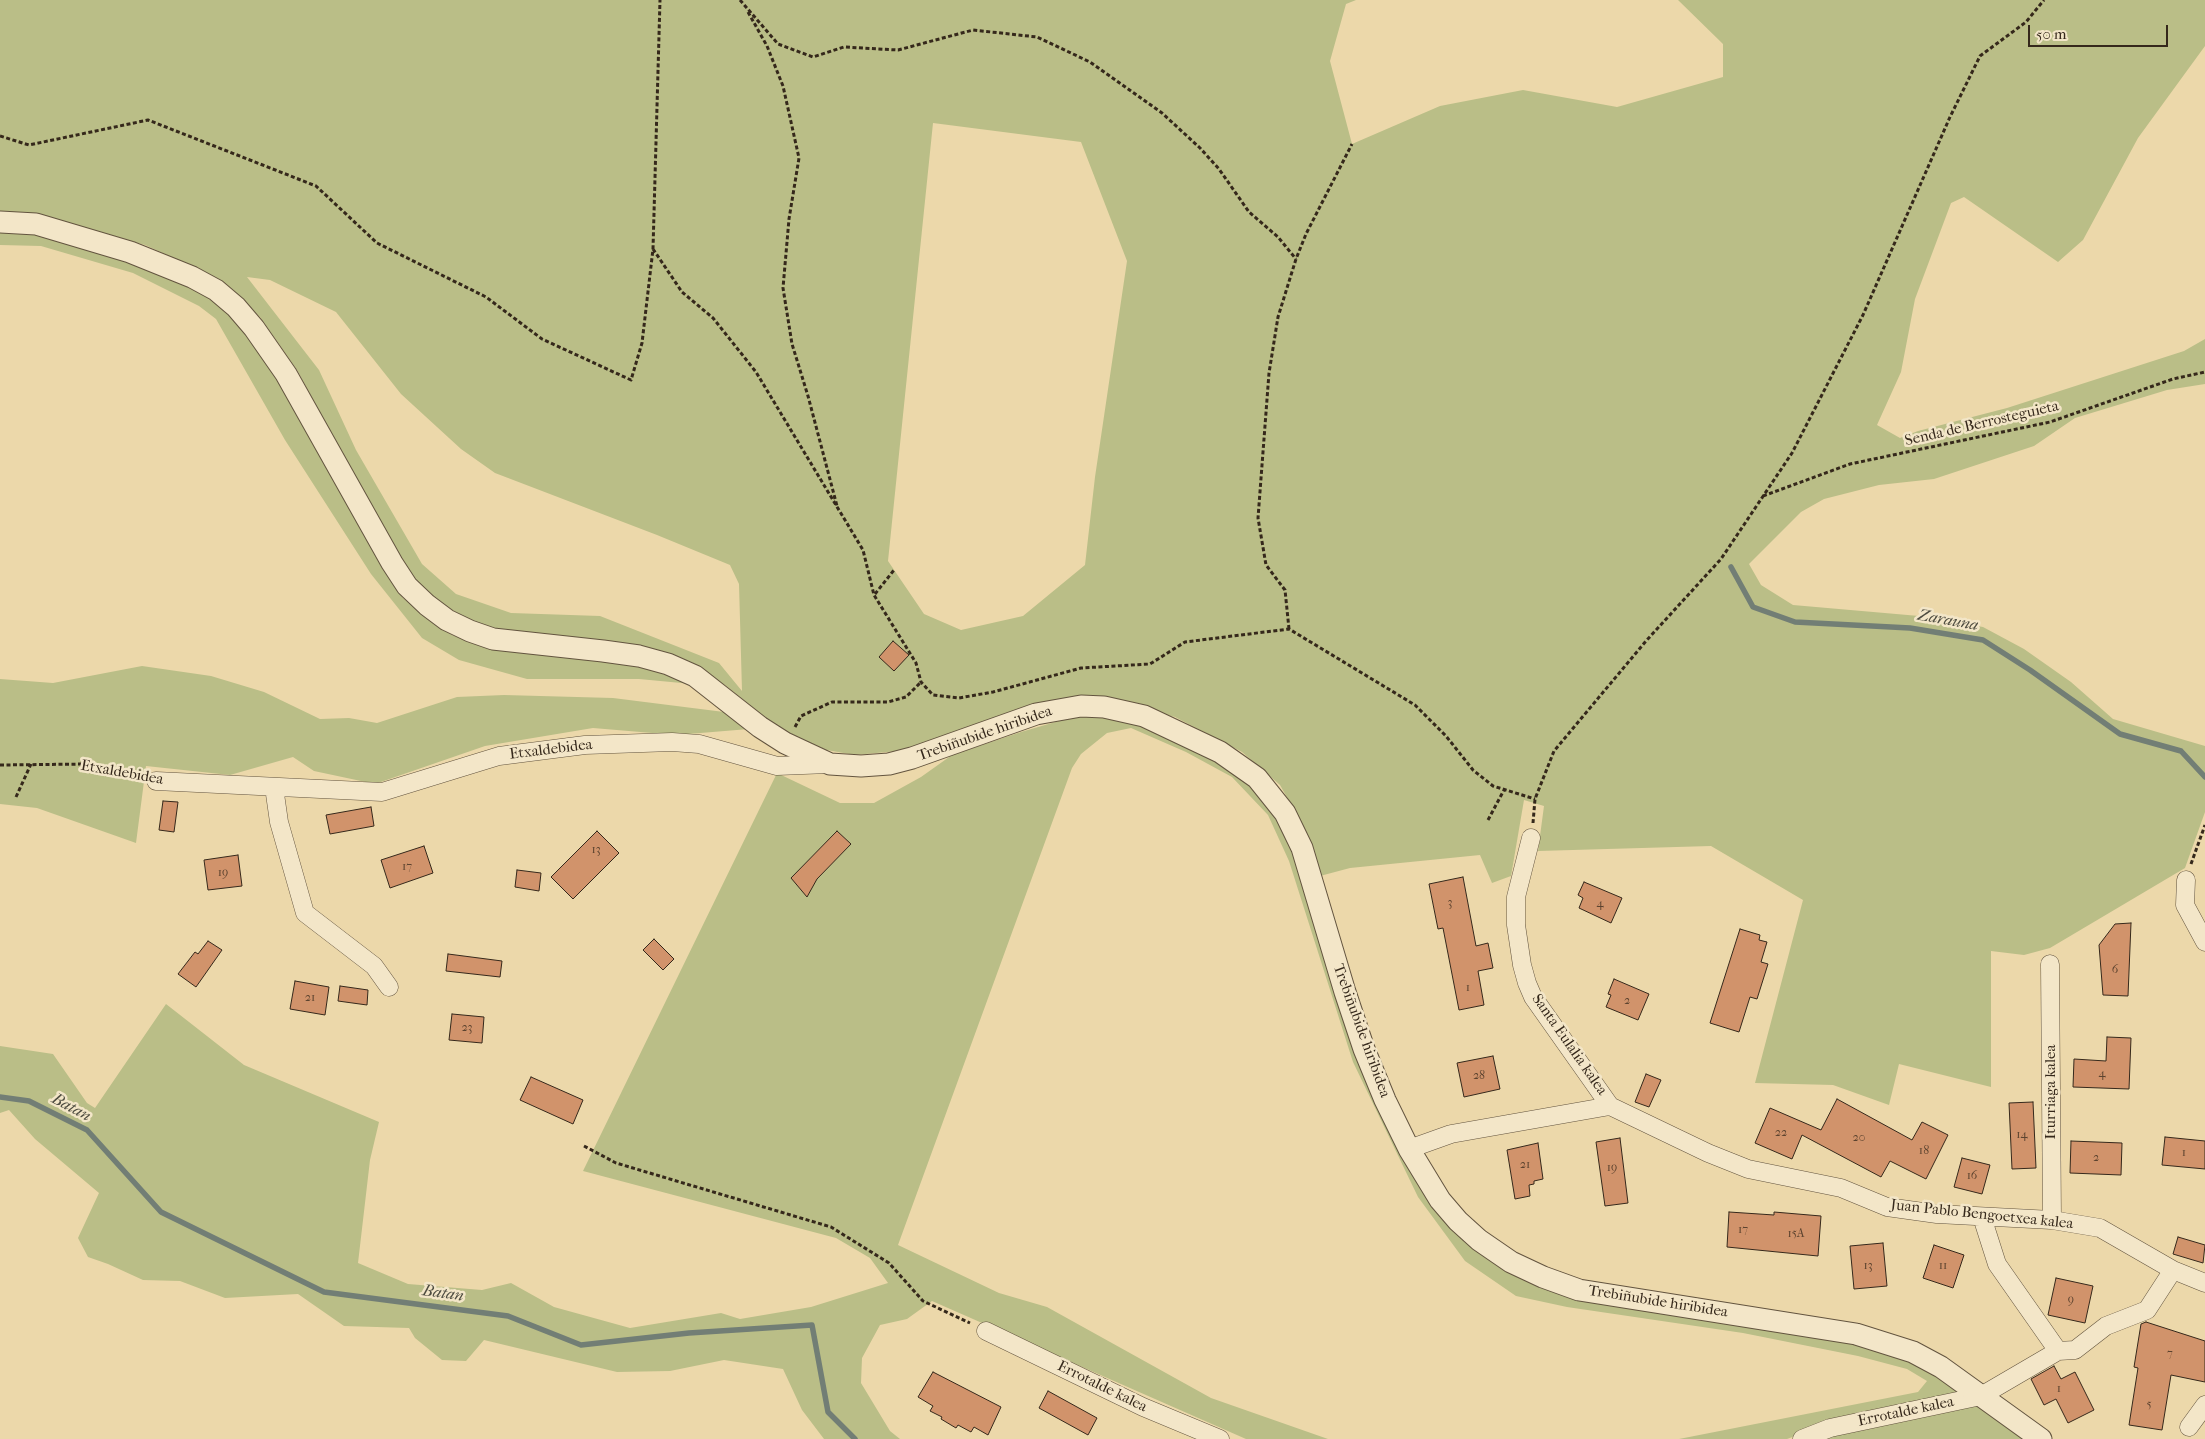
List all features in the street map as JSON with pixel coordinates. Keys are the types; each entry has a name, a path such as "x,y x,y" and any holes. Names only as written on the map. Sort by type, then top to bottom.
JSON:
{"street":[{"path":"0,222 36,224 130,252 192,277 216,290 236,307 254,328 286,374 392,563 407,586 427,606 447,620 470,632 493,639 639,656 668,664 695,676 785,743 830,764"},
{"name":"Trebiñubide hiribidea","path":"830,764 861,766 889,764 912,758 1036,714 1081,706 1104,707 1144,716 1220,752 1257,778 1285,813 1302,848 1364,1049 1385,1100 1409,1150 1440,1200 1458,1221 1479,1240 1510,1262 1578,1290 1856,1334 1913,1352 1941,1367 2041,1439"},
{"name":"Etxaldebidea","path":"156,781 382,792 499,756 585,745 672,742 699,744 777,766 830,764"},
{"path":"274,787 279,822 305,913 374,966 389,987"},
{"name":"Santa Eulalia kalea","path":"1531,838 1516,897 1516,925 1524,974 1533,997 1610,1106"},
{"path":"2186,880 2185,905 2205,942"},
{"name":"Iturriaga kalea","path":"2050,964 2052,1220"},
{"path":"1409,1150 1451,1134 1610,1106"},
{"name":"Juan Pablo Bengoetxea kalea","path":"1610,1106 1708,1153 1748,1169 1841,1188 1887,1207 1938,1214 2052,1220 2100,1228 2173,1270 2205,1282"},
{"path":"1982,1216 1997,1264 2058,1351"},
{"name":"Errotalde kalea","path":"1802,1439 1830,1428 1981,1396 2058,1351 2075,1350 2106,1326 2147,1310 2173,1270"},
{"name":"Errotalde kalea","path":"986,1331 1143,1408 1220,1439"},
{"path":"2189,1427 2205,1405"}],"path":[{"path":"0,136 29,145 148,120 316,186 377,242 486,297 542,338 631,380 642,343 653,249 660,0"},
{"path":"739,0 778,44 813,57 844,47 898,50 973,30 1037,37 1090,62 1162,113 1200,148 1219,169 1249,212 1278,237 1296,259"},
{"path":"653,249 682,292 713,318 756,372 863,550 874,595 916,663 920,682 934,695 958,698 993,692 1081,668 1150,664 1185,642 1289,630 1415,705 1446,736 1473,770 1493,786 1535,799 1554,751 1646,641 1721,559 1792,453 1863,315 1950,117 1980,56 2026,22 2044,0"},
{"path":"744,5 767,46 783,86 799,158 789,219 783,288 792,344 808,396 838,511"},
{"path":"1289,630 1286,590 1266,564 1258,518 1269,373 1278,317 1296,259 1319,208 1352,144"},
{"name":"Senda de Berrosteguieta","path":"1763,496 1850,464 2050,422 2173,379 2205,372"},
{"path":"874,595 894,570"},
{"path":"785,743 801,716 832,702 888,702 906,697 920,682"},
{"path":"16,797 31,764"},
{"name":"Etxaldebidea","path":"0,765 88,764 156,781"},
{"path":"1488,820 1504,790"},
{"path":"2186,880 2205,825"},
{"path":"584,1146 616,1163 831,1227 889,1264 923,1301 986,1331"}],"green space":[{"path":"0,0 1356,0 1346,4 1330,61 1352,144 1440,106 1523,90 1617,107 1723,77 1723,44 1678,0 2205,0 2205,46 2138,138 2083,240 2058,262 1964,197 1951,203 1915,299 1901,372 1877,425 1900,438 1918,431 2007,408 2184,351 2205,339 2205,384 2167,390 2075,418 2034,446 1934,479 1879,485 1824,499 1801,512 1749,564 1761,585 1793,605 1919,616 1983,627 2024,649 2071,682 2113,719 2205,746 2205,812 2185,868 2050,948 2024,955 1991,951 1991,1087 1899,1064 1889,1105 1833,1085 1755,1083 1803,900 1711,846 1538,851 1544,806 1524,800 1511,876 1492,883 1480,855 1350,868 1320,876 1301,822 1280,785 1242,752 1175,717 1106,698 908,750 855,755 815,748 782,731 725,685 683,660 521,636 482,627 438,602 413,577 389,540 297,370 260,317 230,289 198,269 145,245 35,213 0,213","holes":["933,123 1081,142 1127,261 1095,477 1085,565 1023,616 961,630 924,614 888,561","247,277 270,280 336,312 401,394 461,449 495,473 730,565 739,584 742,691 719,663 600,616 511,613 456,594 422,564 356,450 319,370"]},
{"path":"0,232 20,232 62,239 166,275 209,295 247,327 280,381 376,555 403,598 452,635 491,648 636,664 669,673 692,684 639,679 527,679 459,660 422,638 371,574 285,440 216,319 199,306 133,273 41,246 0,245"},
{"path":"142,666 211,676 264,692 320,719 349,718 377,723 457,697 504,695 613,698 732,713 749,729 676,735 593,728 485,746 375,784 314,771 293,757 230,775 146,766 136,843 37,808 0,804 0,679 53,683"},
{"path":"1111,715 1163,731 1240,774 1272,808 1292,844 1444,1220 1489,1260 1550,1289 1840,1338 1912,1361 1951,1383 1958,1392 1822,1426 1787,1439 1679,1439 1918,1392 1927,1381 1907,1369 1858,1356 1743,1333 1567,1307 1516,1296 1465,1261 1418,1197 1353,1062 1289,861 1268,815 1232,777 1186,752 1131,728 1107,733 1081,754 1072,768 898,1245 999,1293 1047,1307 1211,1398 1328,1439 1246,1439 932,1301 907,1319 880,1325 862,1358 861,1383 890,1431 900,1439 824,1439 802,1410 783,1369 724,1360 670,1371 617,1372 484,1340 466,1361 442,1360 415,1338 409,1328 344,1326 298,1294 225,1298 180,1281 143,1280 88,1257 78,1238 99,1193 35,1139 9,1110 0,1113 0,1046 53,1054 87,1103 95,1108 166,1004 244,1065 379,1122 370,1160 358,1263 408,1284 482,1290 511,1283 554,1307 630,1328 721,1313 740,1319 811,1307 888,1283 870,1258 836,1238 583,1171 777,773 840,803 874,803 921,777 952,755 1076,716"},
{"path":"1962,1405 1984,1407 2027,1439 1819,1439"}],"building":[{"path":"893,641 909,655 894,671 879,657"},
{"path":"163,801 178,802 174,832 159,830"},
{"path":"371,807 374,826 330,834 326,815"},
{"path":"597,831 619,853 573,899 551,877"},
{"path":"837,831 851,844 817,879 807,897 791,878"},
{"path":"424,846 433,873 390,888 381,860"},
{"path":"238,855 242,886 208,890 204,860"},
{"path":"517,870 541,873 539,891 515,887"},
{"path":"1463,877 1476,946 1488,943 1493,968 1478,971 1484,1005 1459,1010 1443,928 1438,929 1429,884"},
{"path":"1584,882 1622,898 1611,923 1579,908 1583,898 1578,895"},
{"path":"2131,923 2128,996 2103,995 2099,945 2115,924"},
{"path":"1740,929 1760,935 1759,940 1767,942 1761,962 1768,964 1757,999 1750,997 1739,1032 1710,1023"},
{"path":"654,939 674,959 663,970 643,950"},
{"path":"208,941 222,950 196,987 178,974 195,952 198,954"},
{"path":"448,954 502,961 500,977 446,971"},
{"path":"1614,979 1649,994 1638,1020 1606,1007 1611,995 1608,994"},
{"path":"295,981 329,987 325,1015 290,1009"},
{"path":"340,986 368,990 367,1005 338,1001"},
{"path":"452,1014 484,1017 482,1043 449,1040"},
{"path":"2107,1037 2131,1038 2129,1089 2073,1087 2074,1059 2106,1061"},
{"path":"1493,1056 1500,1089 1464,1097 1457,1063"},
{"path":"1646,1074 1661,1080 1649,1107 1635,1102"},
{"path":"531,1077 583,1100 573,1124 520,1100"},
{"path":"1837,1099 1912,1140 1922,1122 1948,1135 1926,1179 1890,1161 1881,1177 1802,1135 1792,1159 1755,1143 1770,1108 1821,1130"},
{"path":"2033,1102 2036,1168 2012,1169 2009,1103"},
{"path":"2165,1137 2205,1141 2205,1169 2162,1165"},
{"path":"1620,1138 1628,1203 1605,1206 1596,1142"},
{"path":"2071,1141 2122,1143 2121,1175 2070,1173"},
{"path":"1538,1143 1543,1179 1534,1181 1534,1184 1529,1185 1530,1196 1515,1199 1507,1150"},
{"path":"1962,1158 1990,1165 1982,1194 1954,1187"},
{"path":"1729,1212 1774,1215 1774,1212 1821,1216 1818,1256 1727,1247"},
{"path":"2178,1237 2205,1245 2203,1263 2173,1254"},
{"path":"1883,1243 1887,1286 1854,1289 1850,1246"},
{"path":"1934,1245 1964,1255 1953,1288 1923,1278"},
{"path":"2056,1278 2093,1286 2085,1323 2048,1315"},
{"path":"2146,1322 2205,1341 2205,1382 2171,1375 2162,1430 2129,1425 2138,1368 2134,1367 2141,1324"},
{"path":"2054,1366 2061,1379 2075,1372 2094,1410 2068,1423 2056,1399 2044,1405 2031,1379"},
{"path":"933,1372 1001,1407 988,1435 974,1427 971,1432 958,1425 956,1428 941,1419 942,1417 930,1411 933,1406 918,1397"},
{"path":"1048,1391 1097,1418 1088,1435 1039,1408"}],"waterway":[{"name":"Zarauna","path":"1731,567 1753,607 1795,622 1910,628 1983,640 2030,670 2120,734 2181,751 2205,777"},
{"name":"Batan","path":"0,1097 29,1101 87,1130 161,1212 324,1292 508,1316 581,1345 689,1333 812,1325 828,1412 855,1439"}]}
